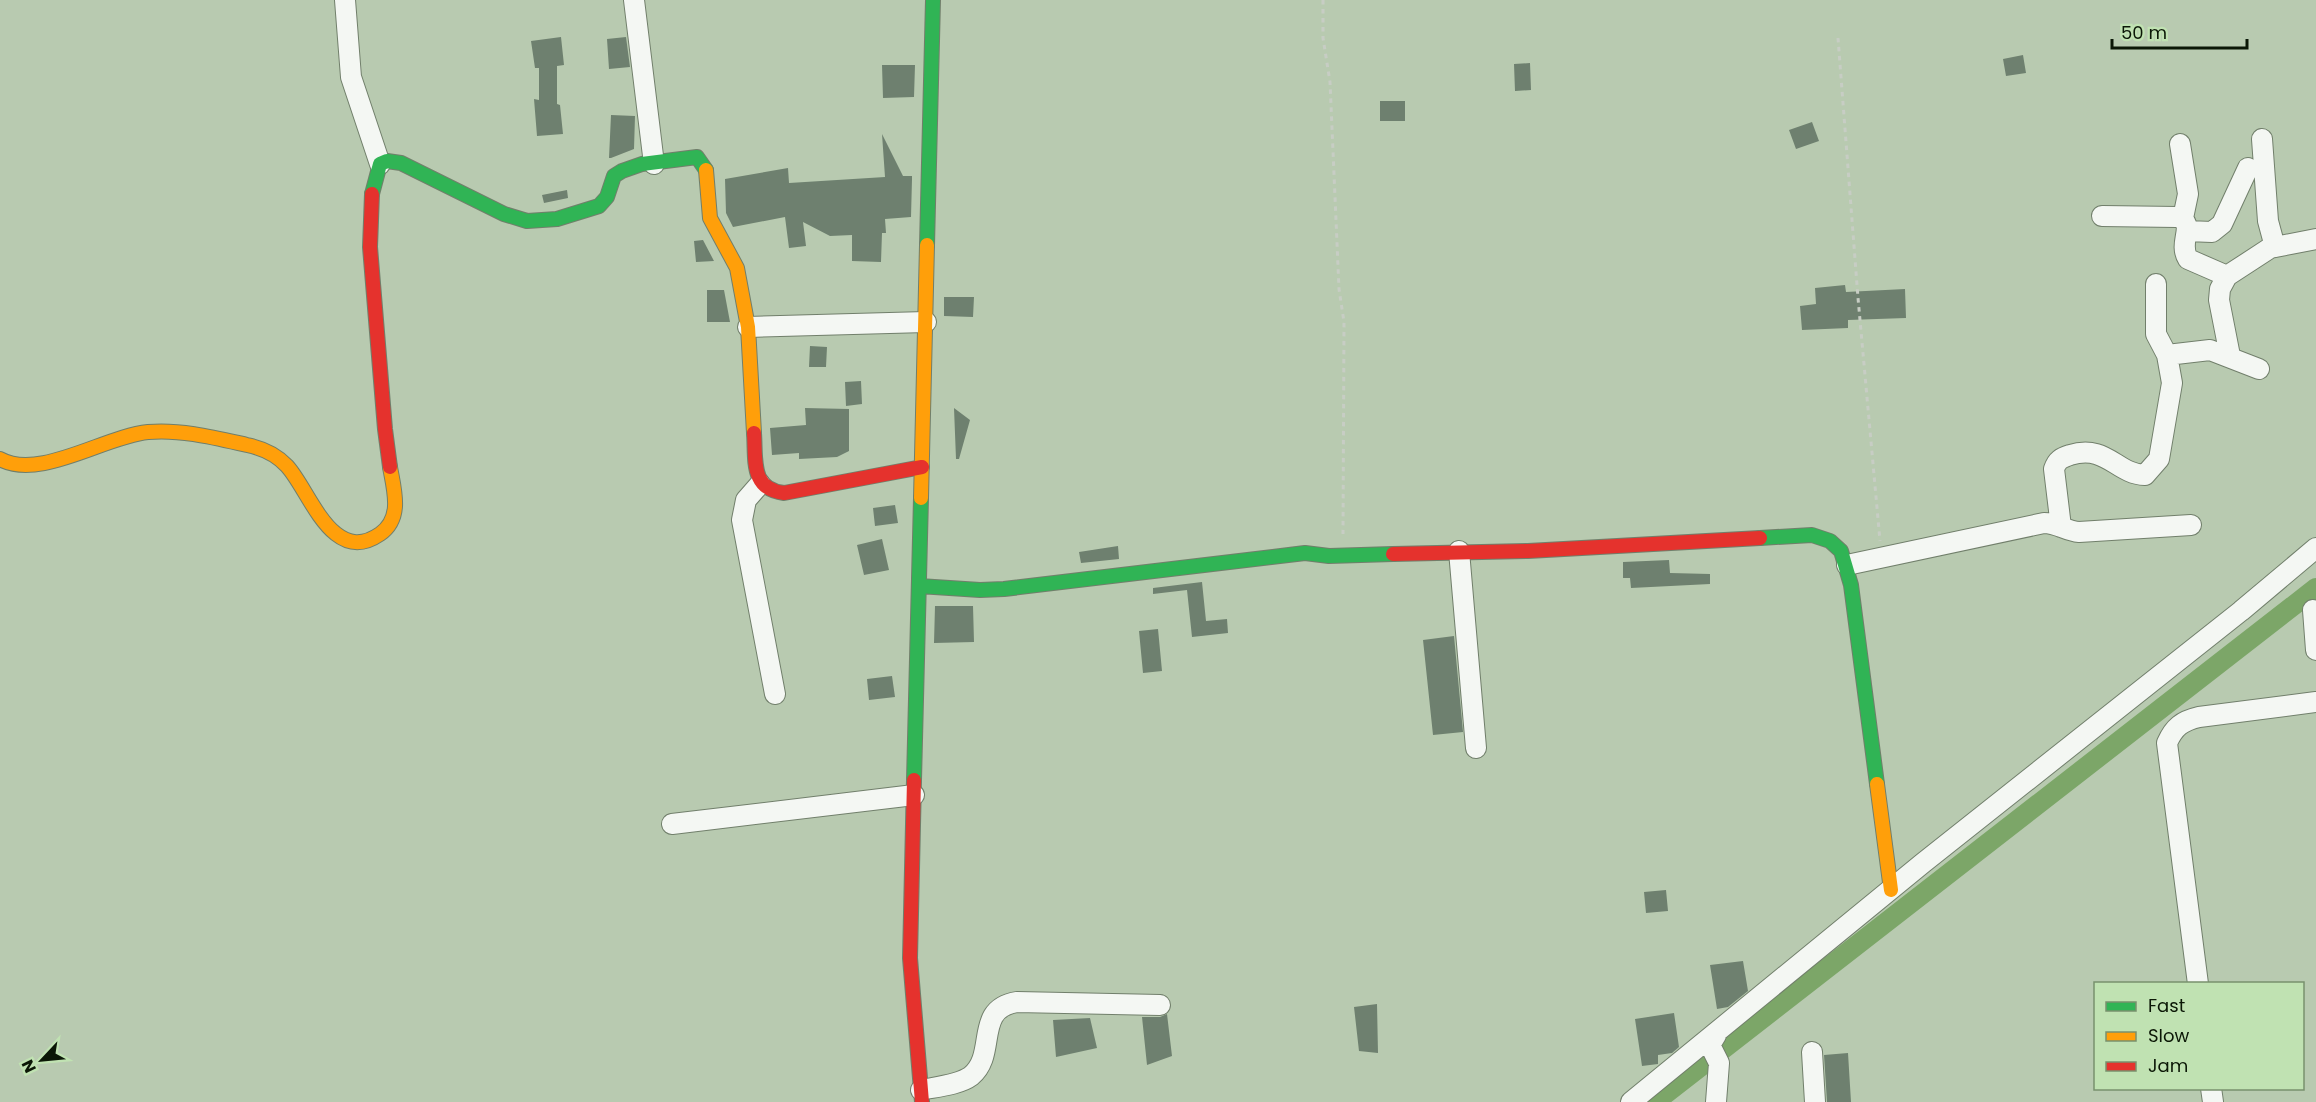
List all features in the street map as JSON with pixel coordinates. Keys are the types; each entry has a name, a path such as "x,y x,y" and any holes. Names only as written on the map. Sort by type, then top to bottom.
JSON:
{"street":[{"path":"0,459 13,465 28,466 131,434 147,432 165,431 247,444 279,458 291,469 324,522 338,536 349,541 378,536 389,527 396,513 386,441 370,231 371,188 380,164 351,77 345,0"},
{"path":"634,0 654,164"},
{"path":"933,0 910,958 921,1096 970,1077 978,1068 994,1012 1004,1004 1017,1002 1160,1005"},
{"path":"2262,139 2268,220 2275,247"},
{"path":"2180,144 2188,194 2183,246 2188,259 2227,276"},
{"path":"380,164 387,161 401,163 504,214 527,222 558,219 599,206 605,202 611,191 614,176 625,168 679,158 698,157 705,166 709,184 710,218 737,268 748,327 756,467 760,484 769,492 784,493 922,467"},
{"path":"2102,216 2185,225 2212,232 2222,224 2248,168"},
{"path":"2230,356 2219,300 2220,289 2227,276 2275,247 2316,239"},
{"path":"2061,527 2054,470 2056,462 2062,457 2079,452 2092,452 2109,458 2137,474 2145,475 2159,459 2172,383 2167,355 2156,334 2156,284"},
{"path":"748,327 926,322"},
{"path":"2167,355 2210,350 2259,369"},
{"path":"760,484 746,500 742,520 775,694"},
{"path":"1847,565 2044,523 2052,523 2079,532 2191,525"},
{"path":"919,586 980,590 1004,589 1286,554 1305,553 1329,556 1528,551 1812,535 1827,537 1835,543 1847,565 1891,890"},
{"path":"1631,1102 1713,1040 1891,890 2316,549"},
{"path":"1459,551 1476,748"},
{"path":"2313,610 2316,650"},
{"path":"2198,982 2167,743 2173,731 2184,721 2199,717 2316,702"},
{"path":"672,824 914,795"},
{"path":"1713,1040 1719,1063 1716,1102"},
{"path":"1812,1053 1815,1102"}],"path":[{"path":"1323,0 1323,38 1330,82 1340,296 1344,322 1342,554"},
{"path":"1838,38 1881,558"}],"building":[{"path":"561,37 564,65 557,66 557,104 560,105 563,134 537,136 534,99 539,100 539,68 535,68 531,41"},
{"path":"626,37 630,67 609,69 607,39"},
{"path":"2023,55 2026,73 2006,76 2003,59"},
{"path":"1530,63 1531,90 1515,91 1514,64"},
{"path":"882,65 915,65 914,97 883,98"},
{"path":"1380,101 1405,101 1405,121 1380,121"},
{"path":"611,115 635,116 634,149 609,158"},
{"path":"1812,122 1819,141 1796,149 1789,130"},
{"path":"882,134 903,176 912,176 912,179 911,217 885,219 886,233 882,233 881,262 852,261 852,235 830,236 803,222 806,246 789,248 785,217 733,227 726,213 725,179 788,168 789,183 885,177"},
{"path":"567,190 568,198 544,203 542,195"},
{"path":"703,240 714,261 696,262 694,241"},
{"path":"1845,285 1846,292 1905,289 1906,318 1848,320 1848,328 1802,330 1800,306 1816,304 1815,288"},
{"path":"707,290 724,290 730,322 707,322"},
{"path":"944,297 974,297 973,317 944,316"},
{"path":"810,346 827,347 826,367 809,367"},
{"path":"861,381 862,404 846,406 845,382"},
{"path":"805,408 849,409 849,451 837,457 799,459 799,453 772,455 770,428 806,425"},
{"path":"954,408 970,420 959,459 956,459"},
{"path":"895,505 898,523 875,526 873,508"},
{"path":"882,539 889,570 864,575 857,545"},
{"path":"1118,546 1119,559 1081,563 1079,552"},
{"path":"1669,560 1670,573 1710,574 1710,584 1631,588 1630,578 1623,578 1623,562"},
{"path":"1202,582 1206,621 1227,619 1228,633 1192,637 1187,590 1153,594 1153,588"},
{"path":"935,606 973,606 974,642 934,643"},
{"path":"1158,629 1162,671 1143,673 1139,631"},
{"path":"1454,636 1463,732 1433,735 1423,640"},
{"path":"892,676 895,697 869,700 867,679"},
{"path":"1666,890 1668,911 1646,913 1644,892"},
{"path":"1743,961 1748,991 1728,1007 1717,1009 1710,965"},
{"path":"1377,1004 1378,1053 1359,1051 1354,1007"},
{"path":"1674,1013 1679,1047 1672,1053 1658,1055 1658,1064 1642,1066 1635,1019"},
{"path":"1167,1014 1172,1056 1147,1065 1142,1017 1160,1017"},
{"path":"1090,1018 1097,1048 1056,1057 1053,1020"},
{"path":"1848,1053 1851,1102 1827,1102 1824,1055"}],"waterway":[{"path":"1655,1102 2316,588"}],"traffic: fast":[{"path":"927,245 933,0"},
{"path":"372,194 380,164 387,161 401,163 504,214 527,221 557,219 599,206 607,197 614,176 642,164 697,157 706,170"},
{"path":"914,780 921,498"},
{"path":"1760,538 1812,535 1830,541 1841,551 1851,585 1877,784"},
{"path":"919,586 980,590 1004,589 1305,553 1329,556 1393,554"}],"traffic: slow":[{"path":"706,170 710,218 737,268 748,327 754,433"},
{"path":"921,498 927,245"},
{"path":"0,459 16,464 34,465 131,435 160,431 211,437 253,446 273,455 287,466 324,522 336,534 348,541 363,542 380,534 392,520 395,503 390,467"},
{"path":"1877,784 1891,890"}],"traffic: jam":[{"path":"372,194 370,247 390,467"},
{"path":"754,433 755,463 760,479 765,486 784,493 922,467"},
{"path":"1393,554 1528,551 1760,538"},
{"path":"914,780 910,958 922,1102"}]}
